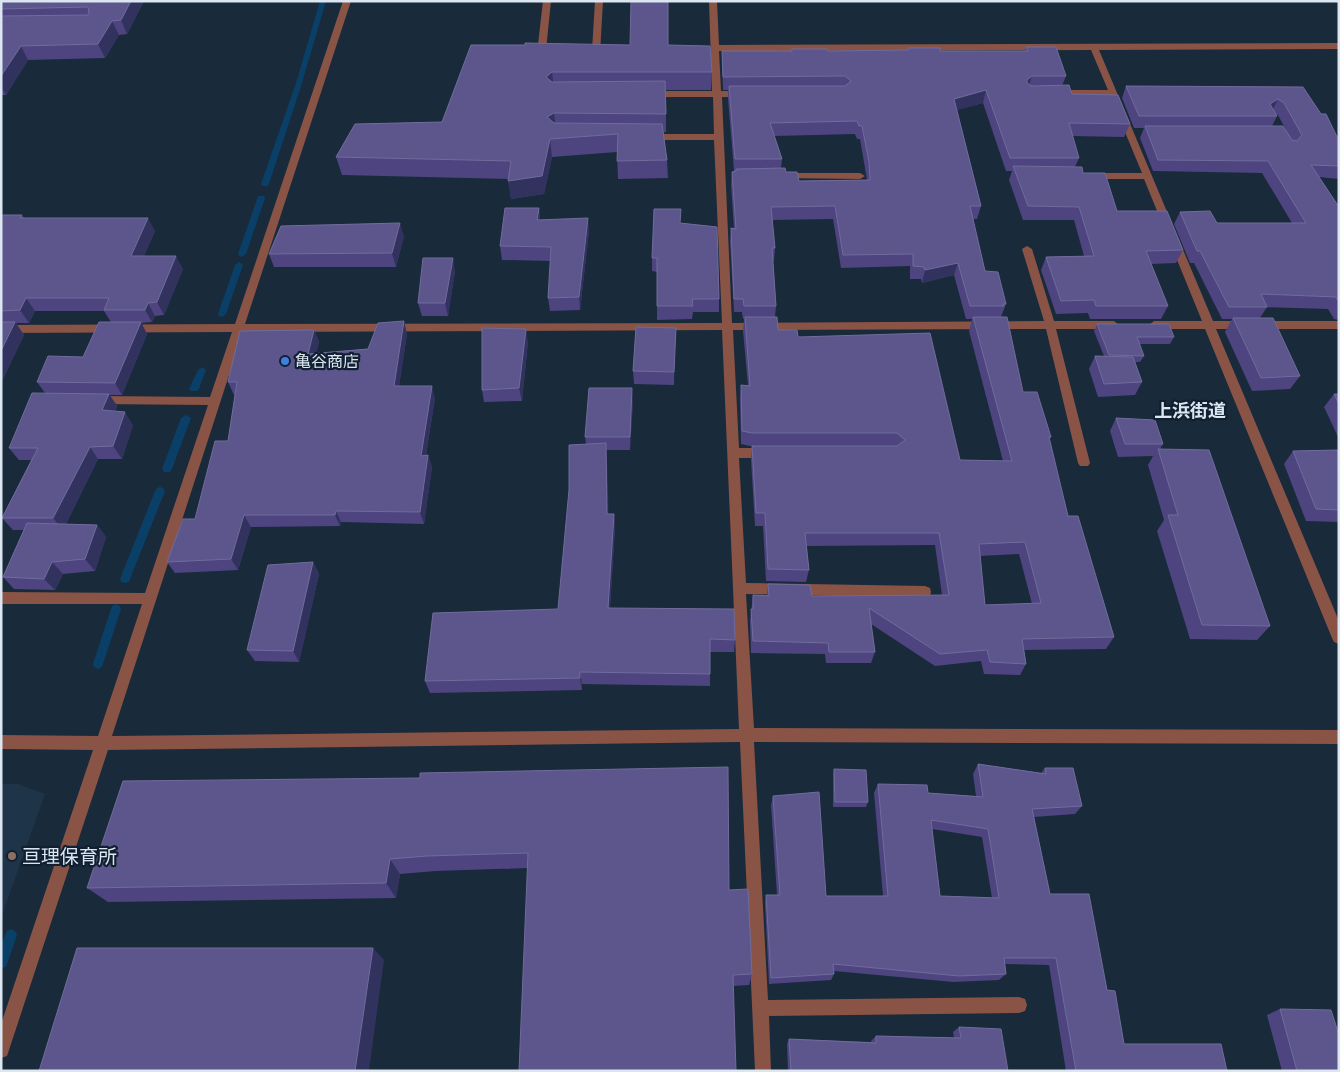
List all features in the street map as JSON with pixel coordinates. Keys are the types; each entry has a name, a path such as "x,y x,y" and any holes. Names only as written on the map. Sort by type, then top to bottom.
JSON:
{"street":[{"path":"1,1050 216,401 237,329 347,1"},
{"path":"547,1 540,53 559,53"},
{"path":"577,53 596,54 599,1"},
{"path":"713,1 719,137 726,177 727,325 763,1071"},
{"path":"715,48 1339,46"},
{"path":"1094,48 1114,93 1135,133 1148,176 1339,638"},
{"path":"1047,94 1114,93"},
{"path":"640,94 756,94"},
{"path":"642,137 719,137"},
{"path":"770,176 860,176"},
{"path":"1079,176 1148,176"},
{"path":"1027,249 1050,325 1084,463"},
{"path":"1,329 1126,325"},
{"path":"1145,325 1339,325"},
{"path":"90,400 216,401"},
{"path":"733,453 783,453"},
{"path":"740,588 925,592"},
{"path":"1,598 151,599"},
{"path":"1,742 104,743 747,735 1339,737"},
{"path":"760,1008 1019,1005"}],"shaded area":[{"name":"亘理保育所","path":"1,784 18,784 45,794 1,918"}],"building":[{"path":"1,1 131,1 121,20 112,21 98,44 21,46 1,76 1,16 88,15 89,13 88,7 1,9"},
{"path":"631,1 668,1 668,45 710,46 712,72 552,72 546,77 552,82 665,81 666,114 554,113 547,117 554,123 662,124 667,160 617,161 618,134 550,139 542,176 508,181 511,161 336,157 355,124 442,122 471,45 525,45 525,43 630,45"},
{"path":"1026,47 1056,47 1066,76 1032,76 1027,80 1027,83 1032,86 1069,85 1072,94 1118,95 1130,124 1069,123 1079,158 1010,158 986,90 954,99 981,206 970,206 985,271 998,272 1006,304 1003,304 1004,306 970,306 958,263 925,270 924,267 913,266 913,254 843,255 835,206 771,207 775,248 772,248 776,306 744,306 743,299 734,299 731,228 736,229 732,172 736,171 736,169 785,168 786,172 797,172 799,181 870,180 869,162 862,126 859,126 857,121 770,123 782,159 735,159 729,86 845,86 851,81 845,76 723,77 722,51 792,51 792,49 827,49 828,51 909,50 909,48 940,48 940,51 1028,51"},
{"path":"1126,86 1303,87 1321,114 1326,114 1339,141 1339,166 1311,165 1339,207 1339,302 1336,297 1261,294 1267,307 1229,307 1200,251 1197,251 1180,212 1210,211 1217,223 1306,223 1268,161 1158,160 1145,126 1283,126 1292,140 1297,141 1302,135 1284,103 1278,99 1270,104 1277,116 1139,116"},
{"path":"1013,166 1082,167 1083,173 1105,173 1117,211 1167,211 1183,250 1146,251 1168,306 1096,306 1094,300 1061,301 1046,257 1094,256 1079,207 1028,206"},
{"path":"505,208 539,208 537,220 588,218 579,297 548,298 551,247 500,246"},
{"path":"654,209 681,209 680,223 717,227 719,299 692,299 693,306 657,306 657,258 652,258"},
{"path":"1,215 22,215 20,218 148,218 131,256 176,256 157,302 148,303 145,310 104,310 109,298 26,298 20,310 1,311"},
{"path":"400,223 392,253 269,254 281,226"},
{"path":"423,258 453,258 445,303 418,303"},
{"path":"745,317 777,317 778,330 797,330 798,337 930,333 960,460 1012,461 973,317 1007,317 1023,392 1037,392 1051,437 1049,437 1068,516 1078,516 1114,637 1022,639 1026,664 990,662 987,650 940,654 869,608 875,652 829,652 828,643 753,641 751,609 753,609 753,595 769,596 768,584 810,585 812,596 949,595 939,533 805,533 809,570 768,569 765,513 756,513 752,446 897,446 905,440 897,433 752,433 742,431 741,385 750,386","holes":["1025,542 1041,603 985,605 979,544"]},
{"path":"1233,318 1273,318 1300,376 1261,378"},
{"path":"404,321 394,386 432,386 421,456 428,455 420,512 336,511 335,515 244,515 231,559 167,562 183,519 195,519 215,441 228,441 237,382 228,382 240,331 314,330 308,354 368,349 378,323"},
{"path":"1,322 15,322 1,351"},
{"path":"99,322 141,322 115,383 37,382 48,356 83,357"},
{"path":"1097,324 1169,324 1174,337 1137,337 1144,356 1109,355"},
{"path":"636,327 676,328 674,372 633,371"},
{"path":"482,328 526,329 519,388 482,390"},
{"path":"1095,356 1133,357 1142,382 1104,384"},
{"path":"589,388 632,388 630,437 585,437"},
{"path":"32,393 109,394 102,410 125,412 113,446 90,447 53,518 2,518 38,448 9,448"},
{"path":"1334,394 1339,394 1339,404"},
{"path":"1116,418 1155,420 1163,444 1125,444"},
{"path":"606,443 607,514 614,514 608,608 734,609 735,640 710,639 710,674 580,672 580,678 425,681 433,613 558,609 569,490 569,445"},
{"path":"1158,449 1209,450 1270,626 1202,625 1168,515 1178,515"},
{"path":"1338,450 1339,510 1316,509 1293,451"},
{"path":"27,523 97,525 85,559 52,562 44,579 3,577"},
{"path":"313,562 293,651 247,650 268,565"},
{"path":"978,764 1046,774 1045,768 1073,768 1082,806 1032,809 1050,894 1089,894 1107,990 1115,991 1124,1044 1221,1044 1227,1071 1076,1071 1056,958 1004,958 1006,974 959,976 833,964 834,974 771,978 766,895 780,895 773,796 819,792 826,896 888,896 878,784 927,785 928,793 983,797","holes":["931,820 988,829 999,898 940,896"]},
{"path":"728,767 729,890 748,889 752,974 733,975 736,1071 519,1071 528,853 390,859 386,883 87,888 123,781 420,778 420,773"},
{"path":"834,769 866,770 868,802 835,802"},
{"path":"77,948 373,948 355,1071 39,1071"},
{"path":"1280,1009 1331,1010 1339,1035 1339,1071 1297,1071"},
{"path":"959,1027 1001,1029 1008,1071 791,1071 789,1039 876,1043 876,1036 961,1038"}],"waterway":[{"path":"265,184 299,83 323,1"},
{"path":"242,254 261,198"},
{"path":"222,314 239,265"},
{"path":"194,389 202,370"},
{"path":"167,469 186,418"},
{"path":"125,579 160,491"},
{"path":"98,664 116,609"},
{"path":"1,962 11,935"}],"place":[{"name":"亀谷商店","path":"285,361"},
{"name":"亘理保育所","path":"12,856"}],"district":[{"name":"上浜街道","path":"1190,411"}]}
